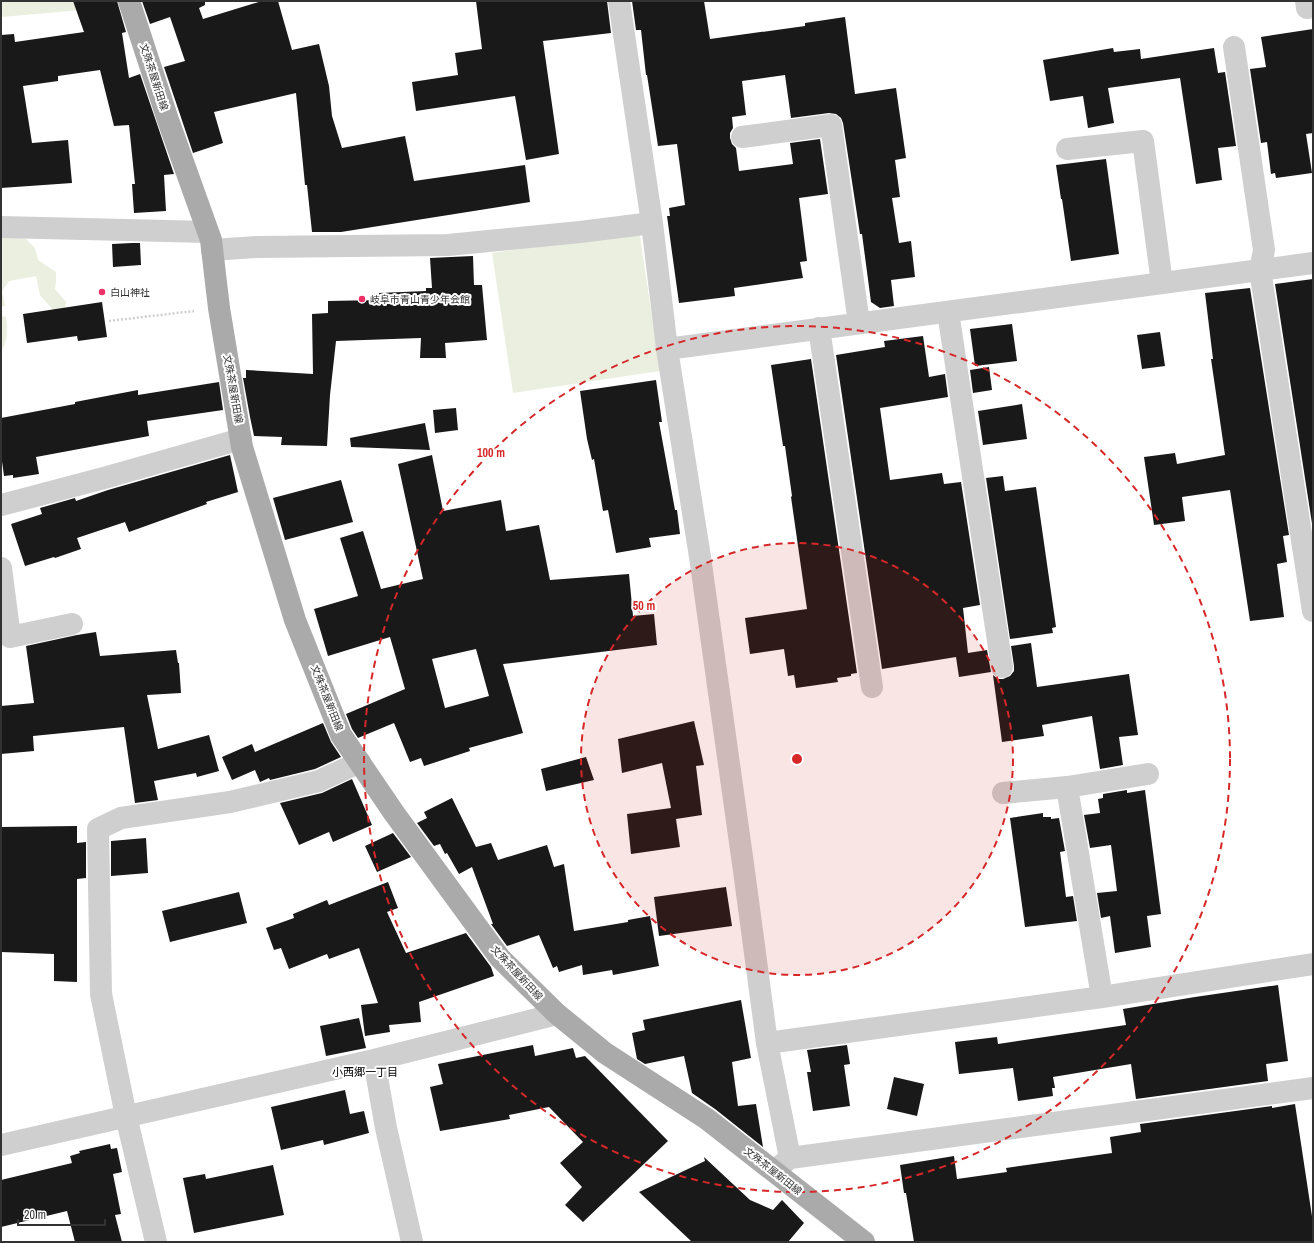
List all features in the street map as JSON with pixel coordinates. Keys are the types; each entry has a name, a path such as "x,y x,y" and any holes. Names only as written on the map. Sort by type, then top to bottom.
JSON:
{"main road":[{"name":"文殊茶屋新田線","path":"129,1 210,241 219,308 242,447 295,620 341,735 394,813 500,958 557,1014 605,1053 707,1119 864,1242"}],"street":[{"path":"619,1 652,223 667,349 700,557 767,1043 790,1158"},
{"path":"1306,1 1307,8 1313,7"},
{"path":"1234,47 1264,250 1260,270 1313,611"},
{"path":"742,137 831,125 859,323"},
{"path":"1067,149 1143,141 1162,283"},
{"path":"1,227 210,241 257,247 448,245 580,232 652,223"},
{"path":"667,349 1313,263"},
{"path":"948,312 1002,668"},
{"path":"819,328 872,687"},
{"path":"1,505 104,478 241,438"},
{"path":"1,568 10,637 72,624"},
{"path":"156,1242 126,1116 101,994 98,829 121,818 230,802 319,781 360,762"},
{"path":"1003,793 1067,787 1148,774"},
{"path":"1067,787 1102,997"},
{"path":"767,1043 1102,997 1313,964"},
{"path":"1,1145 374,1060 557,1014"},
{"path":"374,1060 386,1128 412,1242"},
{"path":"773,1171 790,1158 1313,1088"}],"path":[{"path":"109,321 219,308"}],"shaded area":[{"path":"1,1 90,1 93,9 1,17"},
{"path":"639,230 660,371 513,393 492,253"},
{"path":"1,236 26,239 35,248 38,260 56,272 55,289 66,302 64,314 53,310 40,295 36,276 9,281 2,291 5,306 1,306"},
{"path":"1,316 6,317 7,331 5,343 1,352"}],"building":[{"path":"73,1 117,1 126,32 122,33 129,78 140,74 174,174 164,175 166,211 134,213 132,184 135,184 129,125 114,126 100,70 58,76 58,81 23,86 32,143 68,140 72,183 1,188 1,35 14,34 15,42 84,32"},
{"path":"142,1 205,1 205,5 199,8 203,19 262,1 278,1 292,50 319,44 329,86 332,116 342,148 405,136 414,181 525,165 530,202 341,232 312,232 307,185 305,185 296,93 214,112 223,143 193,153 164,67 185,61 170,17 150,24"},
{"path":"476,1 607,1 611,33 543,41 559,154 526,160 515,96 416,111 412,82 458,75 455,53 482,49"},
{"path":"632,1 704,1 710,39 805,26 805,23 845,17 855,94 896,88 906,158 895,160 900,197 892,198 899,243 911,241 915,277 891,280 894,306 880,308 871,302 862,234 860,234 841,118 836,114 829,113 791,118 785,75 742,81 746,115 732,117 733,128 730,133 730,138 732,144 736,148 739,171 793,164 790,143 820,139 828,194 799,198 807,261 800,262 803,278 734,288 735,296 679,303 667,216 670,216 669,208 685,205 677,144 658,146 646,75 641,30 636,30"},
{"path":"1313,29 1313,133 1306,134 1312,173 1276,178 1275,173 1271,174 1267,142 1261,143 1250,69 1266,67 1261,37"},
{"path":"1113,48 1114,52 1140,49 1141,59 1214,48 1218,73 1225,72 1236,146 1218,148 1222,180 1196,184 1180,78 1108,88 1114,123 1088,128 1083,96 1050,101 1043,60"},
{"path":"1106,159 1119,254 1071,261 1056,165"},
{"path":"140,243 141,265 113,267 112,244"},
{"path":"473,256 474,285 482,285 487,340 445,343 446,358 420,358 421,338 336,341 330,395 327,446 281,445 282,437 254,436 243,378 246,378 246,370 313,374 312,314 328,313 328,301 379,300 379,293 426,291 426,288 432,288 430,258"},
{"path":"1313,279 1313,530 1275,284"},
{"path":"1250,288 1289,535 1283,536 1287,562 1277,564 1284,617 1250,621 1230,490 1182,497 1185,521 1154,525 1144,457 1175,453 1177,464 1225,455 1211,359 1213,359 1205,293"},
{"path":"102,302 107,337 78,341 77,336 27,343 23,314"},
{"path":"1012,324 1017,361 975,366 970,329"},
{"path":"1160,332 1165,366 1142,369 1137,335"},
{"path":"923,336 929,377 945,374 948,397 880,408 890,480 942,473 944,484 961,482 980,605 963,608 968,653 987,650 991,672 959,677 956,657 882,669 836,355 885,347 884,341"},
{"path":"811,359 857,673 851,674 851,676 837,678 838,682 796,688 794,675 788,676 784,649 750,654 745,618 807,609 785,446 783,446 771,365"},
{"path":"989,367 992,390 973,393 970,370"},
{"path":"656,380 662,422 659,422 675,510 677,510 680,534 649,538 651,547 616,553 608,510 603,511 594,459 592,460 587,439 580,391"},
{"path":"219,382 223,410 147,421 149,436 36,457 39,474 13,478 13,475 4,476 1,454 1,418 138,390 138,395"},
{"path":"1022,404 1027,439 983,445 978,411"},
{"path":"456,408 458,430 435,433 433,410"},
{"path":"425,423 430,450 351,447 350,438"},
{"path":"230,455 238,492 206,502 207,504 129,532 125,522 77,538 81,549 25,566 11,524 42,514 40,508 75,498 76,501 108,490"},
{"path":"432,455 443,511 501,500 506,531 539,525 550,580 629,574 633,616 654,614 657,645 503,664 523,733 469,748 470,751 424,766 421,758 410,762 394,723 358,738 352,729 346,714 405,689 390,637 328,656 314,609 358,596 340,538 363,531 381,589 423,579 398,464","holes":["476,649 489,696 445,708 432,659"]},
{"path":"1003,476 1005,491 1036,487 1056,627 1052,628 1053,633 1010,639 986,478"},
{"path":"341,480 353,522 285,540 273,498"},
{"path":"96,632 100,656 176,650 179,663 181,693 147,695 158,749 209,735 219,771 197,777 196,773 154,781 158,800 135,803 124,727 33,736 34,751 1,754 1,706 34,703 26,646"},
{"path":"1031,643 1037,687 1129,674 1138,735 1119,737 1123,765 1100,769 1092,716 1042,725 1044,736 1002,742 993,675 998,679 1003,679 1010,676 1014,671 1011,646"},
{"path":"694,721 704,765 696,766 702,815 676,819 680,847 631,854 627,814 671,808 662,763 622,773 618,739"},
{"path":"323,723 331,742 341,757 315,769 270,780 269,778 260,782 255,770 232,780 222,757 252,744 255,752"},
{"path":"586,757 594,780 546,791 541,769"},
{"path":"352,779 372,825 333,842 329,832 299,845 280,803 322,793"},
{"path":"1127,790 1127,793 1145,790 1161,914 1147,916 1151,947 1115,953 1110,916 1101,918 1097,893 1117,891 1111,845 1090,848 1084,815 1100,813 1098,799 1103,798 1103,794"},
{"path":"452,798 476,847 491,843 498,860 547,845 554,867 564,864 574,931 628,922 628,920 650,916 659,966 613,975 612,970 583,975 582,965 559,972 557,966 553,968 539,935 507,946 491,924 493,924 472,867 459,874 440,844 434,846 417,823 427,818 424,812"},
{"path":"1043,813 1043,817 1051,817 1051,819 1059,818 1065,851 1060,852 1066,897 1073,896 1077,921 1025,927 1010,818"},
{"path":"77,826 77,843 86,842 86,878 77,879 77,982 54,981 54,954 1,952 1,827"},
{"path":"393,833 411,857 377,872 365,846"},
{"path":"146,838 148,873 111,876 111,841"},
{"path":"388,882 398,908 387,912 406,953 466,933 491,967 494,976 419,1002 421,1022 389,1025 390,1032 365,1036 361,1005 378,1003 359,948 329,959 327,954 289,969 281,948 274,950 266,928 294,918 293,914 327,900 329,905"},
{"path":"726,887 732,926 659,936 654,897"},
{"path":"239,892 247,923 170,942 162,911"},
{"path":"1278,985 1288,1061 1266,1064 1268,1081 1136,1099 1131,1064 1053,1077 1055,1088 1052,1088 1053,1096 1018,1101 1013,1068 959,1074 955,1042 997,1037 998,1044 1126,1025 1123,1009"},
{"path":"741,1000 751,1058 732,1062 738,1106 756,1104 763,1147 692,1093 684,1056 645,1064 637,1059 632,1033 645,1030 643,1020"},
{"path":"359,1018 366,1048 326,1056 320,1026"},
{"path":"533,1045 535,1056 573,1048 576,1058 585,1056 668,1141 583,1222 565,1205 582,1187 560,1163 583,1142 549,1107 509,1115 510,1119 440,1131 430,1087 443,1084 438,1064"},
{"path":"847,1045 850,1064 844,1065 850,1106 813,1111 807,1072 811,1072 807,1050"},
{"path":"894,1077 924,1084 917,1116 887,1109"},
{"path":"345,1090 350,1114 364,1111 369,1133 324,1145 323,1140 281,1150 271,1107"},
{"path":"1295,1104 1313,1223 1313,1242 914,1242 900,1165 954,1156 957,1179 1007,1172 1006,1168 1112,1153 1110,1137 1141,1132 1140,1124"},
{"path":"110,1144 111,1149 117,1148 122,1172 113,1174 121,1214 115,1215 122,1242 75,1242 67,1211 1,1227 1,1180 72,1163 70,1156 80,1153 79,1151"},
{"path":"704,1157 750,1200 773,1210 782,1200 804,1223 788,1242 692,1242 639,1192 705,1161"},
{"path":"273,1165 284,1215 194,1233 183,1178 205,1174 206,1179"}],"place":[{"name":"白山神社","path":"102,292"},
{"name":"岐阜市青山青少年会館","path":"362,299"}],"district":[{"name":"小西郷一丁目","path":"365,1072"}]}
